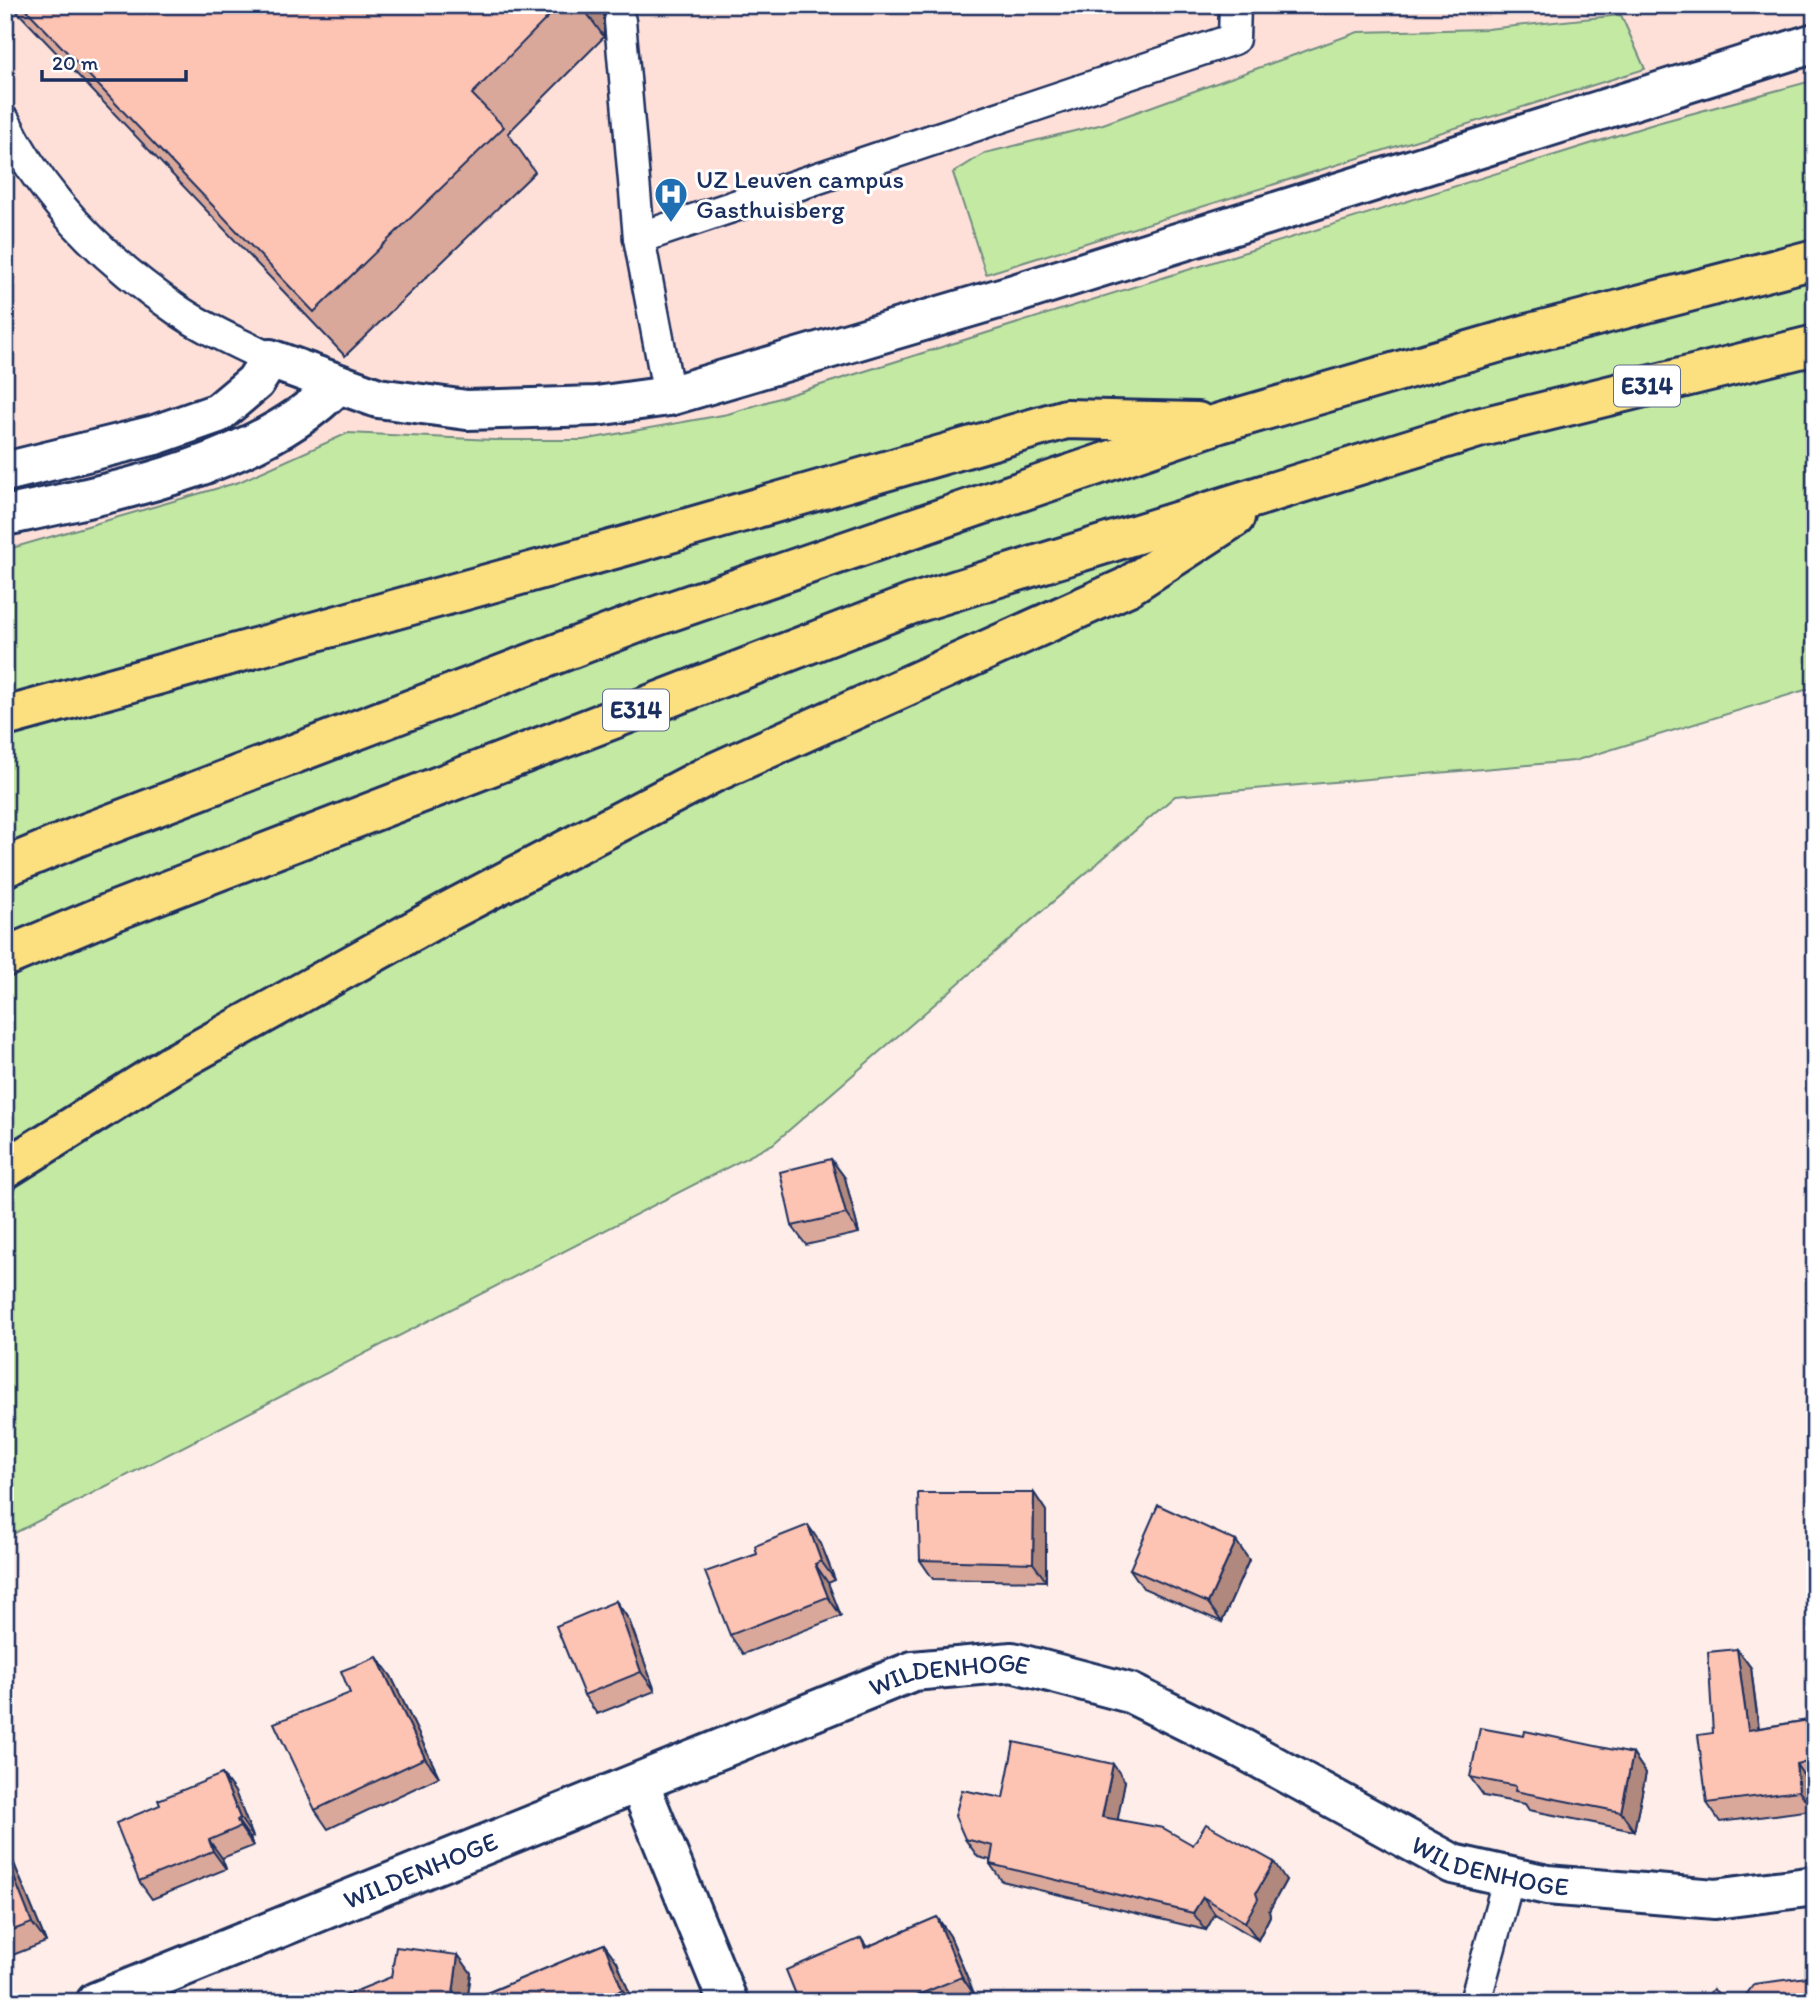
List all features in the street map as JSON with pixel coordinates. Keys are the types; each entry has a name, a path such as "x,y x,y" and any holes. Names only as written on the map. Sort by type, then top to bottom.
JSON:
{"highway":[{"path":"5,867 84,834 648,619 1220,423 1531,333 1815,259"},
{"name":"E314","path":"5,957 112,912 912,604 1478,428 1815,345"},
{"path":"5,717 625,546 1066,419 1220,423"},
{"path":"5,1169 173,1064 449,911 711,774 1126,587 1276,491"}],"street":[{"path":"5,472 155,435 218,413 254,382 270,359 378,398 467,410 596,406 669,396 1012,295 1815,43"},
{"path":"5,516 205,465 253,444 320,402 338,384"},
{"name":"WILDENHOGE","path":"96,2002 913,1671 1012,1662 1130,1693 1241,1748 1453,1864 1547,1885 1715,1899 1815,1886"},
{"path":"639,1783 728,2002"}],"lane":[{"path":"639,238 1234,39 1235,5"},
{"path":"620,21 639,238 669,396"},
{"path":"5,122 18,147 59,206 117,264 178,310 270,359"},
{"path":"1475,2002 1509,1877"}],"shaded area":[{"name":"UZ Leuven campus Gasthuisberg","path":"5,5 1815,5 1815,80 1657,123 728,414 583,440 493,440 348,433 239,482 5,550"}],"green space":[{"path":"1621,15 1645,69 986,274 953,173 985,153 1103,124 1358,32 1487,29"},
{"path":"1815,80 1815,687 1574,761 1175,796 773,1144 5,1538 5,550 239,482 348,433 493,440 583,440 728,414 1657,123"}],"building":[{"path":"22,5 560,5 472,94 504,127 314,312"},
{"path":"831,1159 846,1214 792,1226 780,1172"},
{"path":"918,1493 1034,1493 1033,1563 920,1560"},
{"path":"1158,1505 1236,1541 1208,1603 1130,1569"},
{"path":"808,1525 821,1561 815,1564 828,1597 730,1635 705,1572 757,1554 755,1546"},
{"path":"616,1601 641,1672 584,1695 556,1626"},
{"path":"1737,1649 1748,1730 1815,1719 1815,1761 1796,1764 1799,1791 1707,1803 1698,1735 1713,1733 1708,1652"},
{"path":"377,1657 425,1758 315,1810 274,1723 350,1693 341,1671"},
{"path":"1480,1728 1524,1736 1525,1731 1633,1754 1621,1812 1515,1791 1516,1786 1470,1777"},
{"path":"1014,1742 1113,1764 1102,1817 1163,1828 1193,1845 1206,1824 1274,1862 1256,1893 1258,1899 1245,1922 1203,1897 1193,1913 990,1864 993,1846 965,1839 955,1816 962,1790 1003,1798"},
{"path":"222,1774 240,1818 237,1820 240,1827 209,1840 213,1851 139,1881 116,1823 160,1805 158,1800"},
{"path":"5,1855 32,1923 5,1933"},
{"path":"937,1917 962,1977 901,2002 799,2002 786,1970 861,1938 865,1948"},
{"path":"604,1944 622,1989 614,1995 616,2002 466,2002"},
{"path":"396,1947 458,1955 452,2002 329,2002 391,1977"},
{"path":"1815,1976 1815,2002 1741,2002 1754,1984"},
{"path":"1713,1989 1729,2002 1703,2002"}],"place":[{"name":"UZ Leuven campus Gasthuisberg","path":"671,224"}]}
